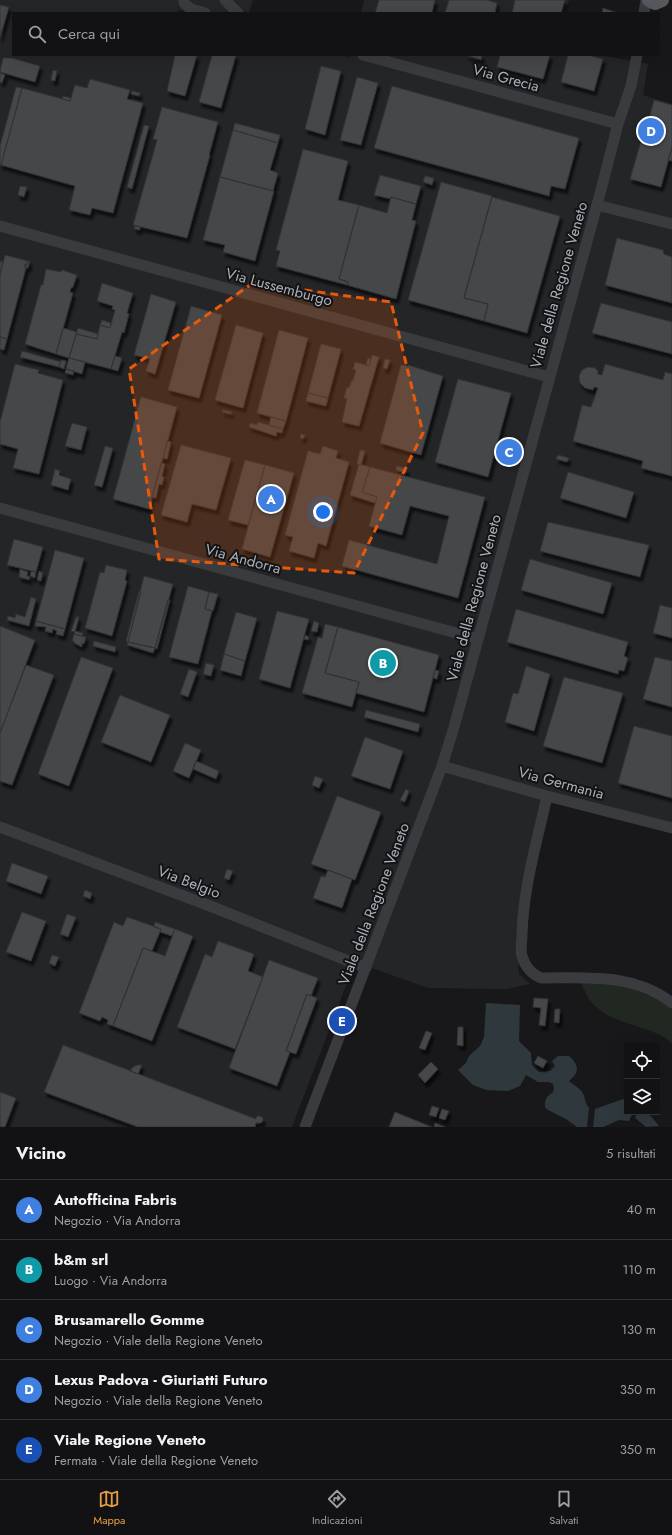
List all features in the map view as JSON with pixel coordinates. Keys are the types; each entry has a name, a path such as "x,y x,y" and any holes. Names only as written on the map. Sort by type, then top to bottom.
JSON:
{"main road":[{"path":"648,0 655,3 661,0"}],"street":[{"path":"184,0 184,3 191,9 202,12"},
{"path":"225,0 236,12"},
{"path":"644,12 648,0"},
{"path":"655,12 661,0"},
{"name":"Via Grecia","path":"367,56 618,124"},
{"name":"Viale della Regione Veneto","path":"305,1127 442,766 454,727 636,60"},
{"path":"597,205 672,224"},
{"name":"Via Lussemburgo","path":"0,226 549,377"},
{"name":"Via Andorra","path":"0,508 478,639"},
{"name":"Via Germania","path":"442,766 547,796 672,828"},
{"path":"547,796 522,916 521,955 528,969 541,978 618,979 653,990 672,1003"},
{"name":"Via Belgio","path":"0,827 210,906 366,968"}],"highlighted area":[{"path":"253,283 391,302 423,433 354,573 159,559 129,369"}],"shaded area":[{"path":"0,0 253,0 249,12 185,12 178,10 177,12 12,12 12,56 605,56 648,64 643,95 672,104 672,833 547,799 518,956 519,974 530,984 507,989 428,988 355,962 292,1127 0,1127"},
{"path":"364,0 569,0 565,12 361,12"},
{"path":"581,983 618,984 672,1003 672,1043 653,1032 602,1012 590,1000"},
{"path":"486,1003 520,1005 519,1041 531,1053 532,1065 539,1072 550,1071 555,1066 552,1061 558,1056 569,1056 575,1062 577,1068 576,1072 573,1078 569,1081 581,1090 589,1108 587,1127 577,1127 545,1107 547,1097 553,1092 554,1088 553,1084 549,1082 538,1082 526,1075 520,1086 508,1091 486,1090 473,1085 458,1070 466,1063 469,1056 480,1046 484,1037"},
{"path":"623,1099 624,1115 632,1115 629,1121 619,1120 603,1127 593,1127 595,1109"},
{"path":"636,1115 649,1115 659,1126 646,1127 635,1118"}],"building":[{"path":"379,0 435,0 432,12 375,12"},
{"path":"449,0 487,0 497,3 495,12 445,12"},
{"path":"515,0 565,0 561,12 512,12"},
{"path":"0,5 9,7 0,38"},
{"path":"603,8 615,12 602,12"},
{"path":"175,56 197,56 185,96 167,91"},
{"path":"212,56 236,56 221,108 199,102"},
{"path":"468,56 482,56 481,60"},
{"path":"500,56 550,56 543,79 497,67"},
{"path":"568,56 592,56 603,59 594,91 561,82"},
{"path":"3,58 12,58 40,66 35,82 0,72"},
{"path":"321,66 341,71 325,135 305,129"},
{"path":"53,70 57,71 55,81 51,80"},
{"path":"0,73 5,75 2,83 0,82"},
{"path":"357,77 378,83 361,145 340,140"},
{"path":"90,79 130,90 127,99 143,103 113,213 92,208 90,215 69,210 75,186 1,165 22,88 70,101 75,85 87,88"},
{"path":"392,86 579,138 565,189 551,186 549,196 374,148"},
{"path":"16,87 22,88 0,165 0,146"},
{"path":"132,91 140,93 139,96 131,94"},
{"path":"63,96 71,98 70,101 62,99"},
{"path":"654,100 672,105 672,147 661,187 630,179 641,141 643,142"},
{"path":"162,107 218,122 187,238 133,225 157,140 153,139"},
{"path":"235,123 280,135 278,143 233,130"},
{"path":"144,125 149,126 132,189 127,187"},
{"path":"233,130 278,143 270,170 278,173 273,191 220,177"},
{"path":"672,147 672,161 668,160"},
{"path":"303,149 348,161 338,200 359,205 339,279 348,282 347,285 276,266 280,251 276,250"},
{"path":"380,175 421,186 416,204 391,197 391,199 374,195"},
{"path":"425,176 434,178 432,185 423,182"},
{"path":"220,177 274,191 255,261 223,252 225,245 203,240"},
{"path":"441,182 492,196 464,298 488,304 484,321 408,300"},
{"path":"20,186 27,187 24,197 18,195"},
{"path":"391,197 416,204 412,220 416,221 396,299 347,285 348,282 339,279 359,205 387,213"},
{"path":"492,197 560,216 527,333 484,321 488,304 464,298"},
{"path":"135,226 140,227 140,230 134,229"},
{"path":"617,238 663,250 664,254 672,257 672,303 605,285"},
{"path":"5,255 28,261 27,264 25,264 26,268 7,339 0,337 0,275"},
{"path":"0,261 3,262 0,275"},
{"path":"28,261 30,261 28,268 25,268"},
{"path":"46,269 61,272 62,270 77,275 73,287 71,288 70,292 73,293 56,354 25,344 41,285 43,285"},
{"path":"102,283 133,293 127,313 129,314 124,333 122,332 111,369 69,358 76,334 97,339 100,325 110,328 115,310 112,309 113,306 97,301"},
{"path":"151,294 176,302 155,374 146,371 150,359 134,355"},
{"path":"601,303 672,322 672,354 592,333"},
{"path":"191,306 222,315 199,398 168,390"},
{"path":"102,320 111,323 110,328 100,325"},
{"path":"236,325 263,333 243,408 215,400"},
{"path":"63,328 77,332 69,358 56,354"},
{"path":"78,328 98,334 97,339 76,334"},
{"path":"279,330 308,338 286,421 257,413"},
{"path":"0,337 7,339 4,350 0,349"},
{"path":"321,344 341,349 328,398 308,393"},
{"path":"22,351 61,362 59,367 20,357"},
{"path":"372,355 379,357 359,426 342,422 347,399 344,398 347,387 349,388 352,380 353,381 356,370 353,369 355,362 369,366"},
{"path":"115,356 122,358 118,371 111,369"},
{"path":"69,358 85,362 82,374 66,369"},
{"path":"368,358 371,359 369,366 366,365"},
{"path":"385,359 390,360 387,369 383,368"},
{"path":"61,360 66,361 64,369 59,367"},
{"path":"15,364 39,370 38,373 63,380 39,474 13,468 18,449 0,444 0,422"},
{"path":"605,364 663,380 665,372 672,374 672,476 641,468 643,461 573,441 582,405 591,407 598,388 594,387 593,390 585,388 580,383 579,376 582,370 588,367 595,368 598,371 598,374 602,375"},
{"path":"401,365 408,365 443,376 421,455 380,443"},
{"path":"66,369 74,371 73,375 65,373"},
{"path":"458,379 511,393 488,477 435,462"},
{"path":"308,393 328,398 326,406 306,401"},
{"path":"141,397 177,407 149,509 113,499"},
{"path":"223,410 232,412 231,414 222,412"},
{"path":"271,417 286,421 283,429 269,425"},
{"path":"258,422 283,429 282,433 277,432 276,436 249,427 250,423 257,425"},
{"path":"72,423 87,427 81,450 65,446"},
{"path":"301,434 305,435 303,439 300,438"},
{"path":"167,441 171,442 167,459 163,458"},
{"path":"181,445 231,458 216,510 192,504 187,522 161,515"},
{"path":"105,446 113,448 102,487 94,485"},
{"path":"323,446 338,451 336,458 349,462 326,546 318,543 314,558 289,551 293,537 285,535 308,451 320,454"},
{"path":"360,450 365,451 361,465 357,464"},
{"path":"558,455 569,458 567,462 556,459"},
{"path":"245,460 265,465 248,525 228,520"},
{"path":"161,463 165,464 162,476 164,477 162,485 159,484 156,498 152,497"},
{"path":"359,464 370,467 362,492 377,497 375,503 350,495"},
{"path":"265,465 294,473 270,557 242,549"},
{"path":"397,466 407,469 406,473 396,470"},
{"path":"370,467 485,497 458,598 342,566 349,540 437,564 449,516 410,506 402,535 369,526 377,497 362,492"},
{"path":"55,469 60,471 59,475 71,479 68,490 51,485"},
{"path":"568,472 634,492 626,518 560,498"},
{"path":"548,522 649,545 640,577 540,551"},
{"path":"14,539 43,547 36,572 7,565"},
{"path":"55,550 84,558 65,629 36,621"},
{"path":"530,559 612,583 603,614 521,590"},
{"path":"106,565 127,570 125,580 127,581 112,636 85,628 100,572 104,573"},
{"path":"20,569 28,572 27,576 30,577 29,580 19,577"},
{"path":"31,571 36,572 35,578 30,576"},
{"path":"39,571 43,573 41,581 37,580"},
{"path":"144,576 173,584 155,648 128,642"},
{"path":"188,586 209,592 205,609 212,611 198,664 169,657"},
{"path":"139,591 141,592 128,642 126,641"},
{"path":"209,592 218,594 213,611 205,609"},
{"path":"31,597 36,599 29,626 7,620 8,616 15,618 16,614 25,617"},
{"path":"168,599 170,600 157,649 155,648"},
{"path":"660,605 672,608 672,638 653,633"},
{"path":"516,609 628,642 624,656 628,658 624,671 619,670 618,674 507,642"},
{"path":"277,611 309,619 290,688 259,679"},
{"path":"236,612 257,618 245,661 224,654"},
{"path":"76,617 79,617 75,632 71,631"},
{"path":"36,621 65,629 63,636 56,634 57,631 53,629 52,633 45,631 46,627 35,626"},
{"path":"314,621 319,623 317,632 311,631"},
{"path":"325,624 338,627 325,673 359,682 352,707 302,693 318,637 322,638"},
{"path":"0,626 35,640 0,733"},
{"path":"338,627 439,655 424,712 356,693 359,682 325,673"},
{"path":"75,631 83,633 82,636 74,634"},
{"path":"74,634 86,637 84,644 82,643 82,647 72,641"},
{"path":"305,635 309,637 308,640 304,639"},
{"path":"94,641 116,647 115,652 93,646"},
{"path":"128,642 155,648 153,653 127,645"},
{"path":"224,654 245,661 241,676 220,670"},
{"path":"81,657 113,668 69,786 38,774"},
{"path":"655,657 672,661 672,707 643,699"},
{"path":"206,663 214,665 211,676 203,674"},
{"path":"26,665 54,675 12,785 0,781 0,733"},
{"path":"526,666 550,674 534,731 505,722 513,693 518,694"},
{"path":"189,669 197,672 188,697 180,694"},
{"path":"435,670 439,671 437,679 433,678"},
{"path":"564,677 623,693 602,763 543,746"},
{"path":"120,695 170,715 151,762 101,742"},
{"path":"366,710 420,724 418,732 364,717"},
{"path":"634,726 672,736 672,798 618,783"},
{"path":"365,737 403,751 390,789 351,776"},
{"path":"185,743 201,750 189,778 173,771"},
{"path":"196,761 219,771 216,779 193,769"},
{"path":"315,776 323,779 319,788 312,785"},
{"path":"406,789 409,791 405,802 400,800"},
{"path":"337,796 381,812 355,880 311,864"},
{"path":"12,863 48,876 41,894 6,881"},
{"path":"227,869 233,871 229,880 224,878"},
{"path":"328,870 352,879 342,908 313,898 321,876 325,877"},
{"path":"85,890 92,893 90,899 83,896"},
{"path":"22,912 46,921 31,961 6,952"},
{"path":"67,914 76,917 68,937 60,934"},
{"path":"127,917 161,929 152,951 143,948 113,1026 107,1024 108,1020 102,1017 100,1021 79,1013 114,922 123,926"},
{"path":"155,922 175,929 172,936 160,932 161,929 154,927"},
{"path":"175,929 193,936 152,1041 113,1026 143,948 165,956"},
{"path":"218,941 254,954 248,971 263,977 235,1049 177,1027 205,954 212,957"},
{"path":"52,955 59,957 55,966 49,963"},
{"path":"269,960 318,978 311,996 307,994 286,1051 290,1052 277,1086 229,1068"},
{"path":"307,994 317,998 296,1054 286,1051"},
{"path":"534,998 548,999 545,1026 539,1025 541,1008 533,1007"},
{"path":"555,1009 560,1009 559,1023 554,1022"},
{"path":"458,1027 463,1027 463,1046 457,1045"},
{"path":"426,1031 432,1033 425,1050 419,1048"},
{"path":"63,1045 256,1119 257,1116 260,1116 263,1118 263,1121 261,1123 256,1123 255,1127 138,1127 44,1092"},
{"path":"538,1056 547,1061 543,1068 534,1063"},
{"path":"431,1062 438,1069 425,1083 418,1075"},
{"path":"142,1065 138,1074 130,1071 133,1067"},
{"path":"0,1092 16,1098 5,1127 0,1127"},
{"path":"432,1106 439,1108 436,1117 429,1115"},
{"path":"442,1109 449,1111 445,1120 439,1118"},
{"path":"395,1112 432,1127 389,1127"},
{"path":"435,1123 445,1127 434,1127"}],"place":[{"name":"Lexus Padova - Giuriatti Futuro","path":"651,131"},
{"name":"Brusamarello Gomme","path":"509,452"},
{"name":"Autofficina Fabris","path":"271,499"},
{"name":"b&m srl","path":"383,663"},
{"name":"Viale Regione Veneto","path":"342,1021"}]}
